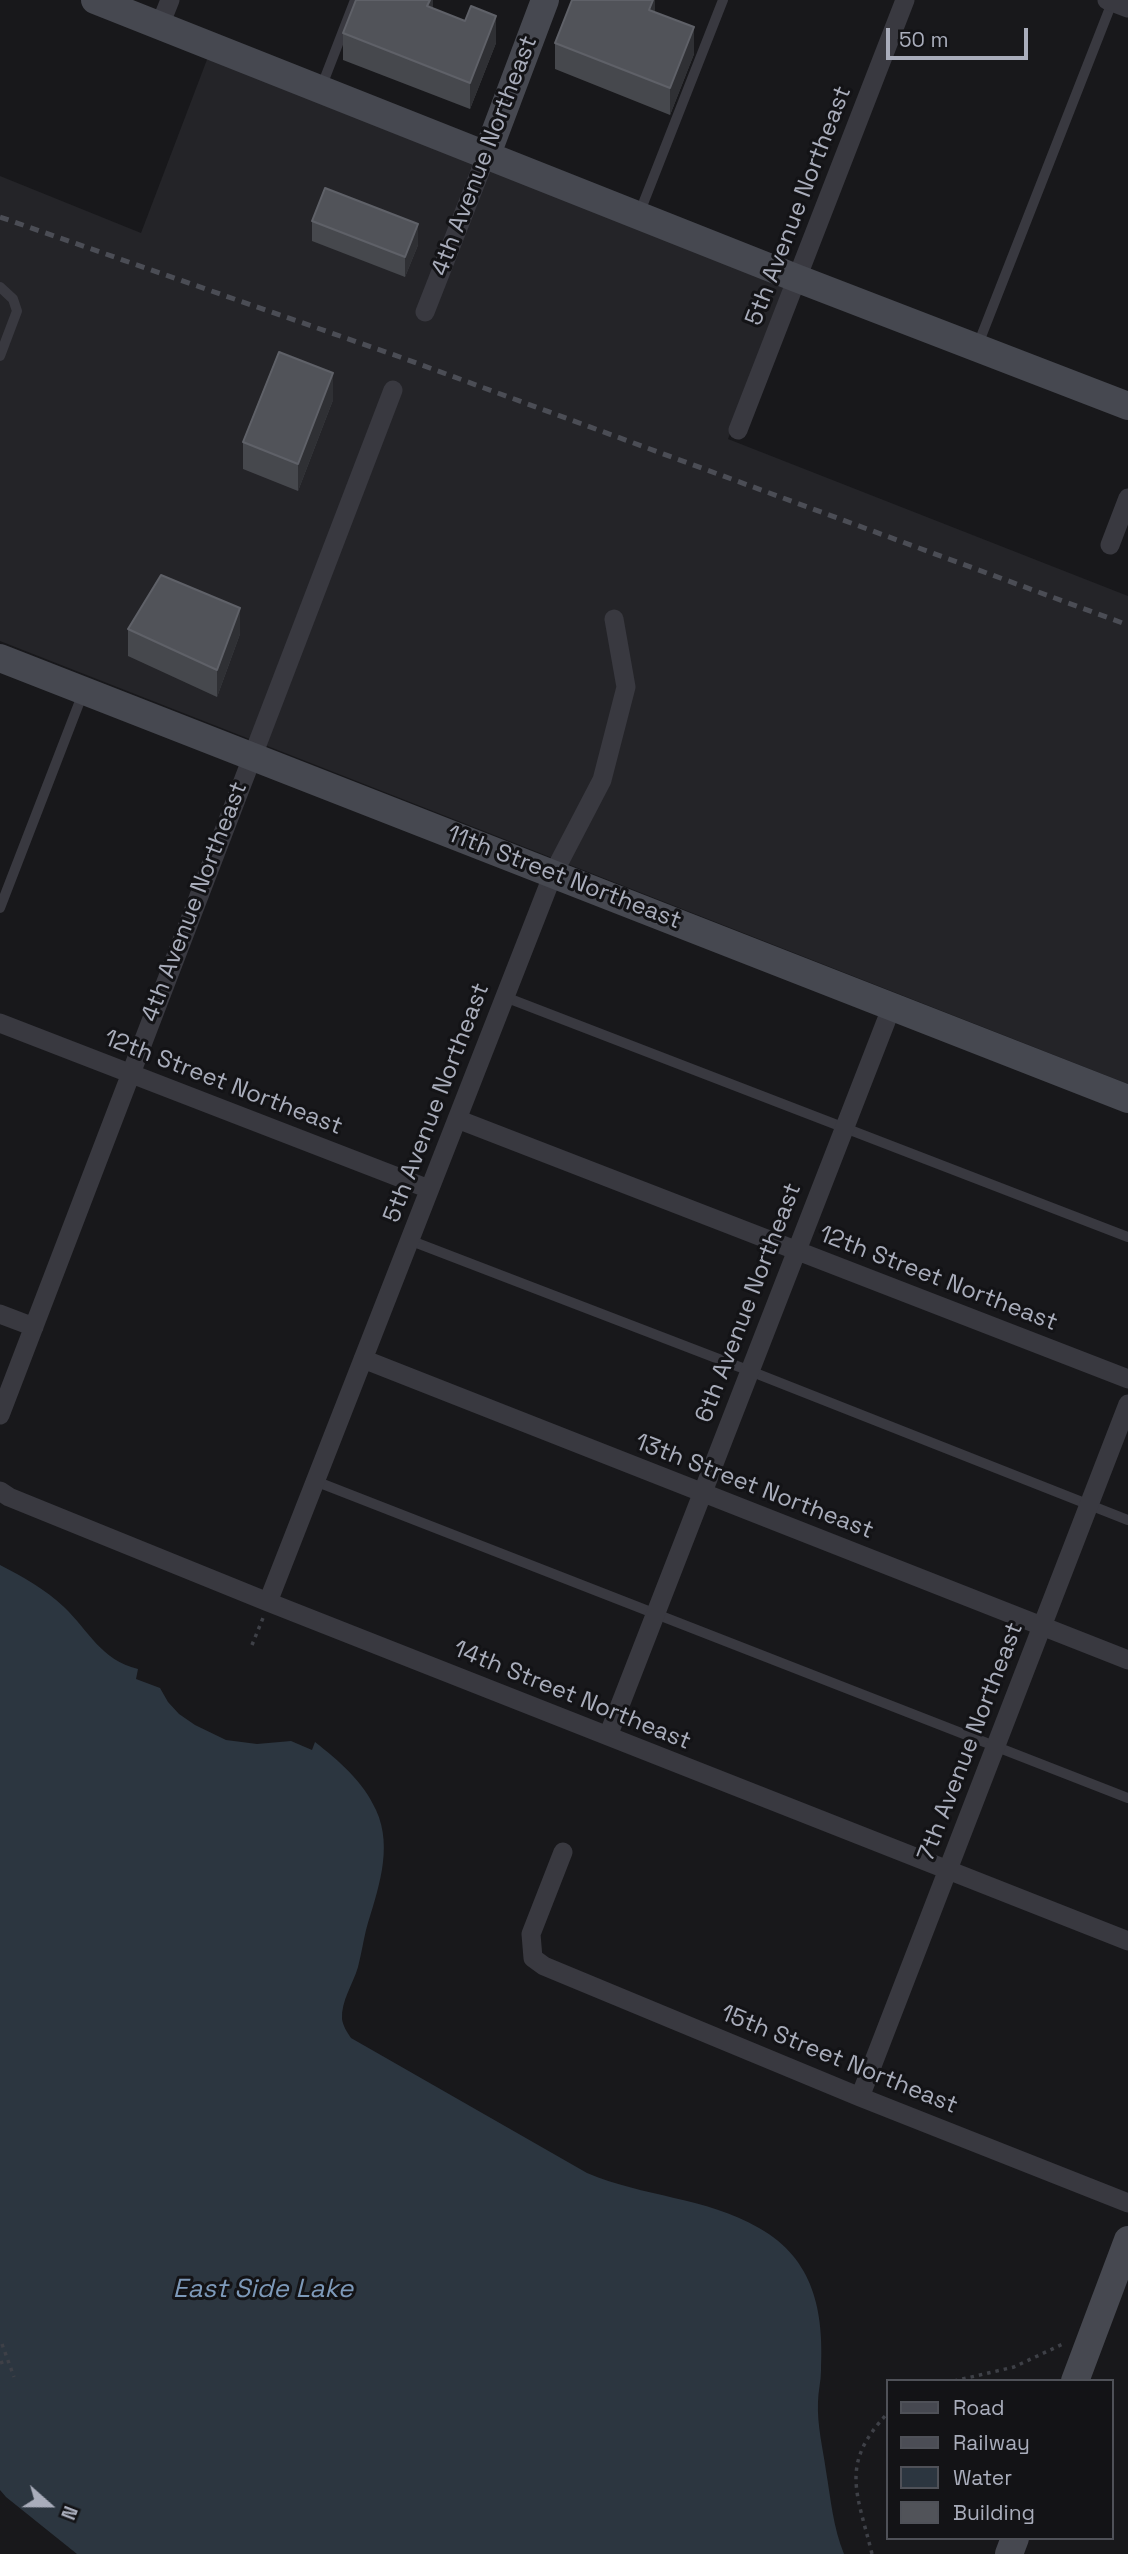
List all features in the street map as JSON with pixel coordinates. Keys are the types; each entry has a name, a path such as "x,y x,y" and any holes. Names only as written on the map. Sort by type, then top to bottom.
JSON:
{"street":[{"path":"95,0 165,12 321,89 796,278 1128,406"},
{"name":"4th Avenue Northeast","path":"425,312 545,0"},
{"name":"5th Avenue Northeast","path":"738,430 905,0"},
{"name":"4th Avenue Northeast","path":"0,1415 393,390"},
{"path":"1110,545 1128,498"},
{"name":"5th Avenue Northeast","path":"268,1602 553,873 602,780 626,687 614,619"},
{"name":"11th Street Northeast","path":"0,658 1128,1099"},
{"name":"6th Avenue Northeast","path":"608,1736 892,1006"},
{"name":"12th Street Northeast","path":"0,1023 429,1189"},
{"name":"12th Street Northeast","path":"457,1119 1128,1379"},
{"path":"0,1314 34,1327"},
{"name":"13th Street Northeast","path":"363,1359 1128,1660"},
{"name":"7th Avenue Northeast","path":"860,2097 1128,1404"},
{"name":"14th Street Northeast","path":"0,1491 21,1502 268,1602 1128,1941"},
{"name":"15th Street Northeast","path":"563,1852 531,1934 533,1958 553,1971 1128,2203"},
{"path":"1076,2379 1128,2240"}],"lane":[{"path":"321,89 355,0"},
{"path":"639,214 723,0"},
{"path":"977,348 1115,3"},
{"path":"0,287 13,299 17,311 0,356"},
{"path":"0,908 84,690"},
{"path":"505,997 1128,1237"},
{"path":"409,1240 1128,1520"},
{"path":"315,1481 1128,1798"}],"path":[{"path":"252,1645 268,1602"},
{"path":"963,2379 1014,2367 1096,2326"},
{"path":"2,2344 14,2377"},
{"path":"0,2363 8,2360"},
{"path":"872,2554 855,2480 858,2455 871,2431 886,2415"}],"shaded area":[{"path":"208,57 789,281 728,439 1128,596 1128,1084 0,641 0,176 141,233"}],"water":[{"name":"East Side Lake","path":"0,1565 57,1601 96,1644 114,1659 138,1669 136,1679 160,1688 179,1714 195,1725 226,1740 257,1744 291,1741 312,1750 315,1742 341,1764 364,1790 381,1825 384,1855 379,1886 358,1967 343,2006 343,2022 351,2038 587,2173 608,2181 696,2203 739,2218 778,2241 792,2255 804,2271 817,2308 821,2349 819,2428 837,2534 844,2554 77,2554 0,2490"}],"building":[{"path":"356,0 430,0 427,6 465,21 471,6 496,16 470,83 343,33"},
{"path":"572,0 653,0 649,10 694,27 670,88 555,43"},
{"path":"325,188 418,224 405,257 312,221"},
{"path":"279,352 333,373 298,464 243,442"},
{"path":"161,575 240,608 217,670 128,629"}],"railway":[{"path":"0,217 400,357 1128,625"}]}
